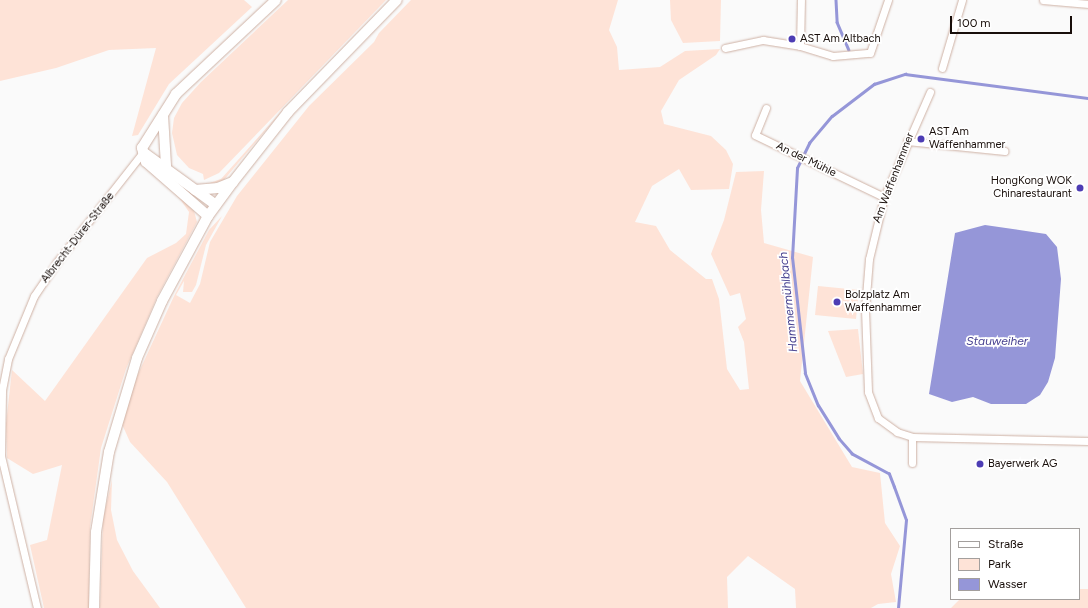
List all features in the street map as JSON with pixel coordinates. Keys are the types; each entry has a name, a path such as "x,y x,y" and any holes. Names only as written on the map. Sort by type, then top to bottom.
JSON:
{"main road":[{"path":"208,216 146,162 143,152 145,142 176,94 207,62 261,17 276,0"},
{"path":"94,608 96,532 109,452 137,358 162,301 208,216 233,182 288,112 396,0"},
{"path":"163,114 166,166"},
{"path":"143,152 166,166 194,190 216,205"},
{"path":"194,190 218,188 233,182"}],"street":[{"path":"800,46 801,0"},
{"path":"726,48 763,40 800,46 833,56 870,53 888,0"},
{"path":"942,68 962,0"},
{"path":"1042,0 1088,4"},
{"name":"Am Waffenhammer","path":"930,92 907,141 884,197 869,259 865,309 868,392 878,418 897,432 912,437 1088,441"},
{"name":"An der Mühle","path":"766,108 754,135 884,197"},
{"path":"907,141 1004,151"},
{"name":"Albrecht-Dürer-Straße","path":"37,608 1,456 2,390 8,359 34,296 56,263 143,152"},
{"path":"912,437 912,463"}],"green space":[{"path":"0,0 244,0 252,7 169,84 138,135 132,136 156,48 109,50 56,68 0,81"},
{"path":"288,0 386,0 219,173 204,180 203,174 189,168 177,155 172,133 174,118 182,103 201,82"},
{"path":"411,0 618,0 609,30 617,47 619,70 660,67 685,51 720,49 716,55 679,80 661,111 664,124 711,136 726,150 733,164 729,189 691,190 679,169 652,186 635,222 656,226 670,250 706,279 712,279 719,299 727,369 740,390 749,389 744,342 738,327 746,319 740,293 730,296 711,254 724,220 736,172 764,171 761,210 764,243 813,257 800,381 852,467 880,473 885,523 900,546 891,574 896,602 878,604 871,608 796,608 795,589 748,556 727,577 728,608 246,608 167,482 130,442 121,422 138,374 175,294 209,230 222,216 206,245 196,285 192,292 183,292 184,281 176,295 190,303 200,284 210,242 237,196 309,106 374,42 379,33"},
{"path":"670,0 721,0 720,41 683,43 671,20"},
{"path":"287,105 223,181 207,184 221,179"},
{"path":"176,193 194,211 197,222 157,297 126,369 101,448 90,527 89,608 44,608 30,545 47,540 62,465 33,474 7,458 6,424 12,370 45,401 147,258 176,243 186,234 189,212"},
{"name":"Bolzplatz Am Waffenhammer","path":"818,286 859,290 856,319 815,315"},
{"path":"858,329 863,374 846,377 828,331"},
{"path":"112,480 111,510 117,540 133,571 160,608 100,608 103,519"},
{"path":"1080,589 1088,589 1088,608 951,608 959,600 1080,600"}],"water":[{"name":"Stauweiher","path":"985,225 1046,234 1057,247 1061,279 1055,358 1048,382 1040,395 1026,404 991,404 973,397 952,402 929,394 955,233"}],"waterway":[{"path":"836,0 837,22 849,50"},
{"name":"Hammermühlbach","path":"898,608 906,520 889,474 852,454 839,439 818,406 805,373 792,258 797,168 809,143 832,116 874,84 905,74 1088,98"}],"place":[{"name":"AST Am Altbach","path":"792,39"},
{"name":"AST Am Waffenhammer","path":"921,139"},
{"name":"HongKong WOK Chinarestaurant","path":"1080,188"},
{"name":"Bolzplatz Am Waffenhammer","path":"837,302"},
{"name":"Bayerwerk AG","path":"980,464"}]}
